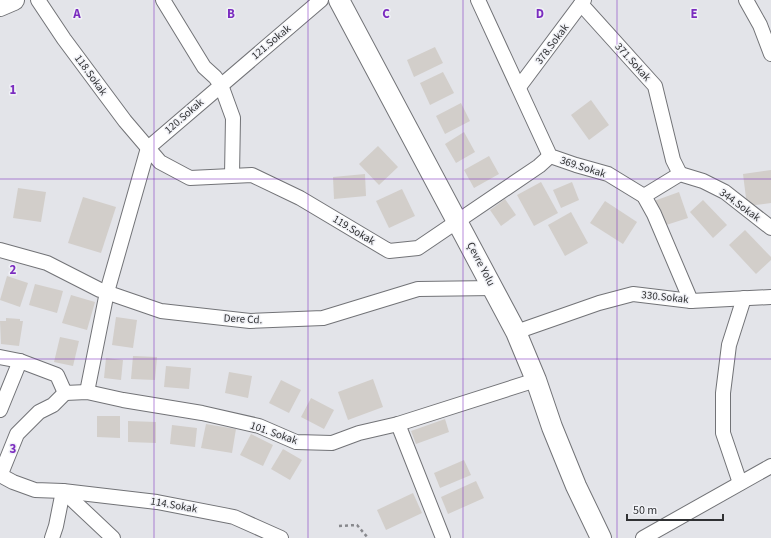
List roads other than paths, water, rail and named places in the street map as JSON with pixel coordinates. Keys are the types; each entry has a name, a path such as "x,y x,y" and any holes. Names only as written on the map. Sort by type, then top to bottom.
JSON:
{"street":[{"path":"0,6 14,0"},
{"name":"118.Sokak","path":"38,0 64,38 125,120 148,148"},
{"path":"162,0 204,67 215,77 220,85 233,118 232,175"},
{"name":"121.Sokak","path":"220,85 321,0"},
{"name":"Çevre Yolu","path":"339,0 494,288 516,332 536,380 552,427 576,486 601,538"},
{"name":"369.Sokak","path":"478,0 550,156 608,174 644,196 654,214 690,301"},
{"path":"746,0 760,25 771,54"},
{"name":"378.Sokak","path":"519,87 582,2"},
{"name":"371.Sokak","path":"582,2 655,86 673,160 680,174"},
{"name":"120.Sokak","path":"148,148 220,85"},
{"path":"87,392 107,292 148,148"},
{"name":"119.Sokak","path":"148,148 160,162 190,178 252,174 300,198 389,251 418,248 539,166 550,156"},
{"path":"644,196 680,174"},
{"name":"344.Sokak","path":"680,174 725,192 771,228"},
{"name":"Dere Cd.","path":"0,250 47,263 107,292 161,311 250,321 323,318 418,289 494,288"},
{"name":"330.Sokak","path":"516,332 599,303 633,294 690,301 771,298"},
{"path":"740,483 723,433 723,393 729,345 744,298"},
{"path":"0,357 20,361 57,375 65,393 53,405 39,412 17,434 0,476"},
{"path":"0,410 20,361"},
{"name":"101. Sokak","path":"65,393 87,392 123,400 202,413 259,426 296,442 332,443 359,433 398,424 536,380"},
{"path":"398,424 443,538"},
{"path":"643,538 771,466"},
{"name":"114.Sokak","path":"0,476 35,490 63,491 157,502 234,517 280,538"},
{"path":"52,538 63,491"},
{"path":"63,491 113,538"}]}
